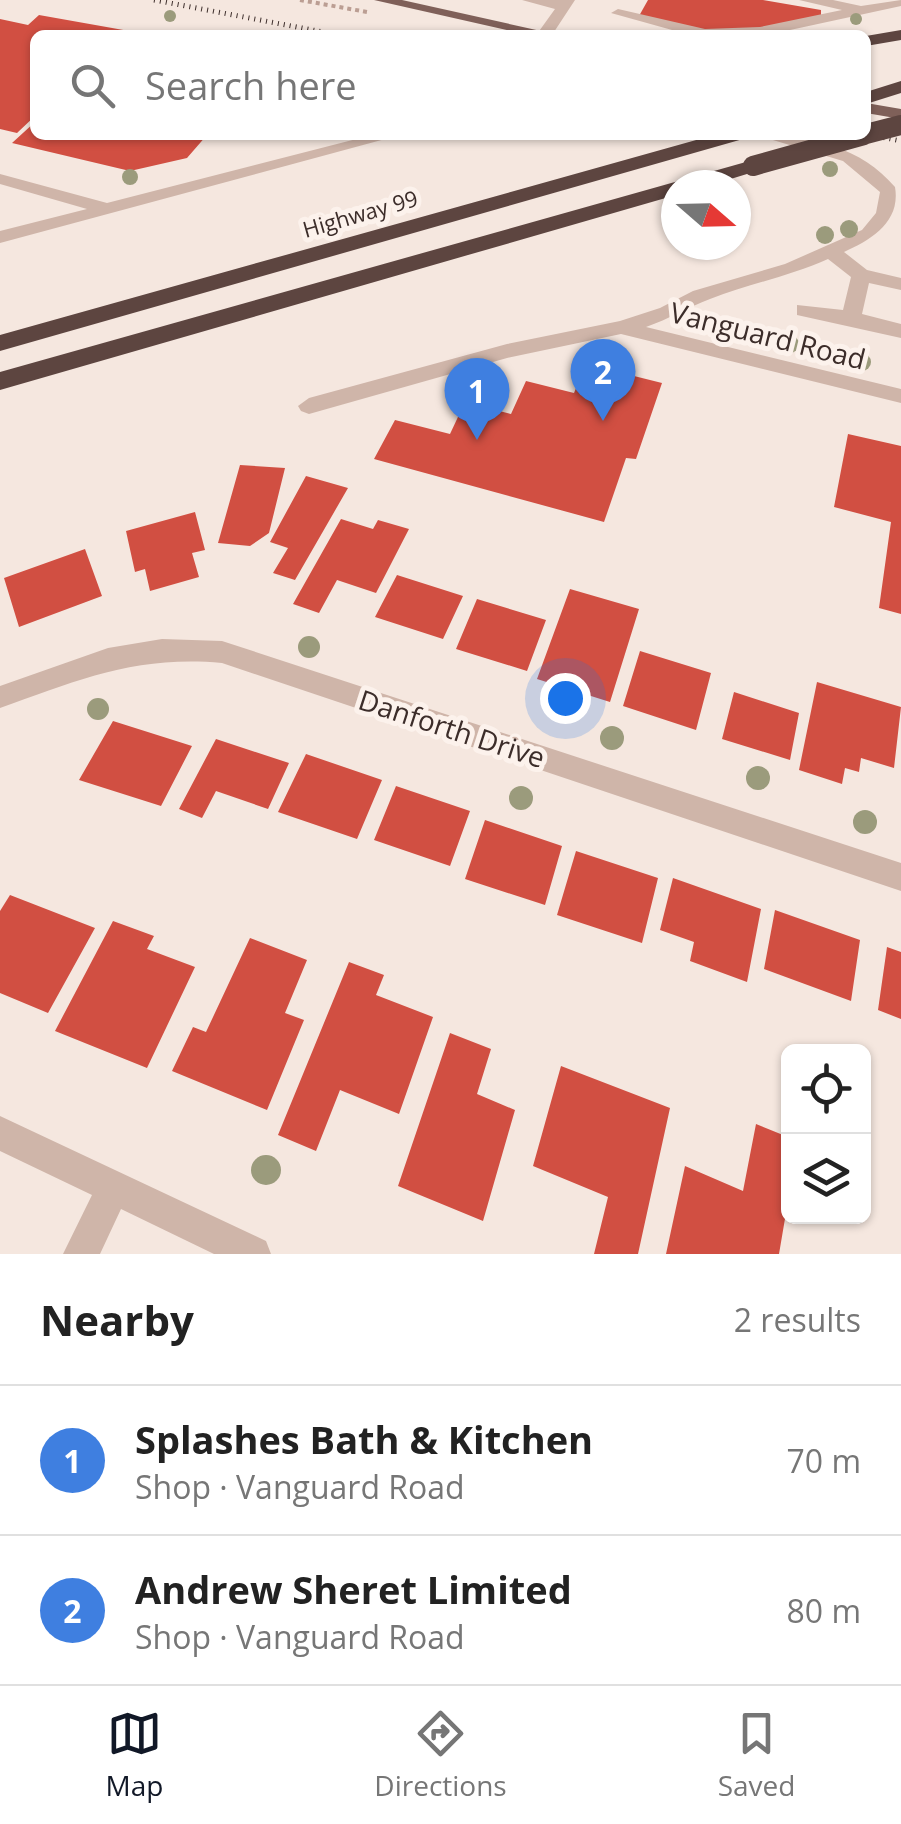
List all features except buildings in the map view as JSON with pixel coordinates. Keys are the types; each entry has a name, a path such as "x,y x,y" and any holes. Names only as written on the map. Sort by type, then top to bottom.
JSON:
{"highway":[{"path":"871,97 901,88"},
{"path":"871,133 901,124"},
{"name":"Highway 99","path":"0,343 719,140"},
{"path":"739,170 847,140"},
{"path":"0,381 661,192"},
{"path":"0,391 305,295"}],"main road":[{"path":"381,0 528,30"},
{"path":"871,109 901,114"}],"street":[{"path":"529,0 566,3 550,30"},
{"path":"619,12 632,7 636,0"},
{"path":"806,0 870,11"},
{"path":"770,30 901,2"},
{"path":"619,12 689,30"},
{"path":"0,237 373,140"},
{"name":"Vanguard Road","path":"309,406 507,351 622,327 667,313 700,295 792,268 869,234 886,214 888,191 875,171 844,155 784,140"},
{"path":"0,179 107,209"},
{"path":"830,251 860,276 892,282 901,266"},
{"path":"851,318 860,276"},
{"path":"804,310 900,331"},
{"name":"Vanguard Road","path":"622,327 901,396"},
{"name":"Danforth Drive","path":"0,697 128,652 178,646 222,652 901,877"},
{"path":"0,1133 253,1254"},
{"path":"81,1254 112,1189"}],"railway":[{"path":"154,0 313,30"},
{"path":"871,135 901,141"}],"place":[{"name":"Andrew Sheret Limited","path":"603,421"},
{"name":"Splashes Bath & Kitchen","path":"477,440"}]}
